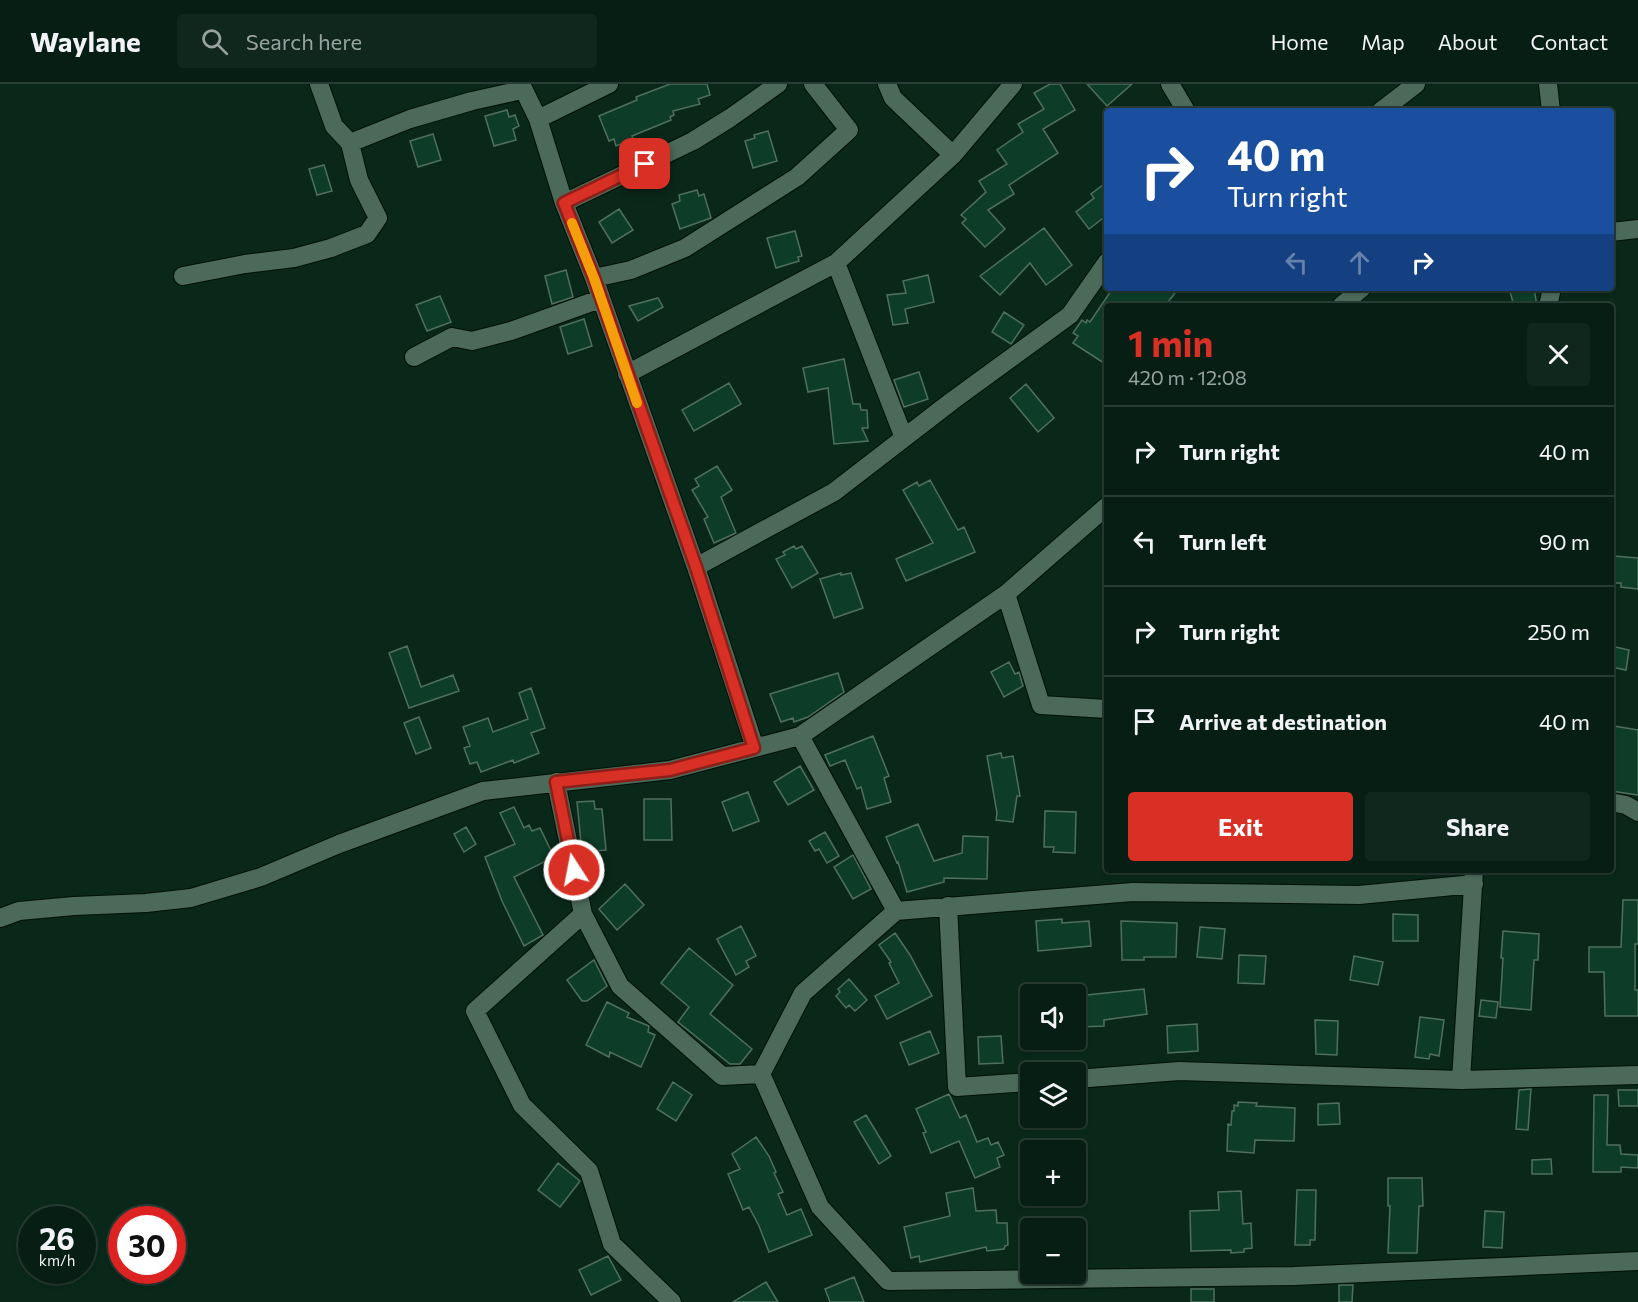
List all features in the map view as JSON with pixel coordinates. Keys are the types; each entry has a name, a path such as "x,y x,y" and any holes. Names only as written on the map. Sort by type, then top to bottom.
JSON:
{"street":[{"path":"183,276 245,264 294,258 331,248 367,234 378,218 359,180 350,143 334,126 319,84"},
{"path":"538,118 609,84"},
{"path":"564,203 693,141 778,84"},
{"path":"594,278 631,270 663,259 685,248 797,177 849,130 813,84"},
{"path":"887,84 893,98 953,155"},
{"path":"627,374 836,263 953,155 1013,84"},
{"path":"1170,84 1184,108"},
{"path":"1385,108 1416,84"},
{"path":"1548,84 1551,108"},
{"path":"350,143 410,119 522,87 538,118 564,203 594,278 696,567 754,748"},
{"path":"1614,232 1638,229"},
{"path":"836,263 904,438"},
{"path":"696,567 834,492 1070,315 1104,266"},
{"path":"1344,303 1358,291"},
{"path":"414,357 452,337 472,341 511,331 600,299"},
{"path":"0,918 18,911 191,898 261,877 339,844 483,791 670,770 800,736 1006,594 1104,510"},
{"path":"1006,594 1041,705 1104,709"},
{"path":"800,736 896,911"},
{"path":"556,782 583,914 620,986 722,1076 761,1074"},
{"path":"1614,803 1626,805 1638,812"},
{"path":"761,1074 803,993 896,911 1133,892 1359,896 1474,877 1461,1080"},
{"path":"948,906 957,1087 1020,1083"},
{"path":"583,914 475,1011 522,1105 589,1171 612,1244 672,1302"},
{"path":"1086,1078 1179,1071 1461,1080 1638,1075"},
{"path":"761,1074 820,1207 888,1281 1294,1276 1638,1261"}],"building":[{"path":"670,84 707,84 710,95 698,99 700,104 673,111 674,115 670,117 671,120 632,136 633,139 616,146 614,139 609,141 599,116 637,100 636,97"},
{"path":"1050,84 1060,84 1075,110 1043,129 1058,153 1009,185 1014,194 988,210 1005,229 985,247 962,223 966,219 961,215 986,192 979,181 1007,164 997,150 1023,132 1018,124 1044,109 1034,93"},
{"path":"1087,84 1132,84 1107,106"},
{"path":"507,110 509,117 515,115 519,126 513,129 516,140 494,146 485,116"},
{"path":"768,131 777,161 753,168 745,141 755,138 754,135"},
{"path":"433,134 441,160 418,167 410,141"},
{"path":"324,165 332,191 317,195 309,169"},
{"path":"1104,184 1104,217 1089,229 1076,212 1094,198 1091,194"},
{"path":"697,190 699,196 704,194 711,218 680,229 672,204 680,201 679,195"},
{"path":"619,209 633,230 612,243 599,222"},
{"path":"1044,228 1072,265 1046,285 1030,263 1000,295 980,276"},
{"path":"795,231 802,256 798,257 799,261 776,268 767,238"},
{"path":"566,270 573,297 552,304 545,276"},
{"path":"928,275 934,302 905,309 908,323 893,325 887,295 906,293 903,281"},
{"path":"1111,291 1177,291 1167,303 1104,303 1104,363 1073,343 1078,336 1073,333 1082,320 1086,323 1087,320 1090,322"},
{"path":"1510,291 1534,291 1536,303 1513,303"},
{"path":"440,296 451,322 427,331 416,305"},
{"path":"658,298 663,307 638,321 629,306"},
{"path":"1004,312 1024,325 1011,344 992,332"},
{"path":"584,319 592,346 568,354 560,327"},
{"path":"844,359 853,404 860,404 861,410 867,410 868,428 862,428 868,441 834,444 828,388 808,392 803,368"},
{"path":"919,372 928,399 904,407 894,380"},
{"path":"729,383 741,404 694,431 682,410"},
{"path":"1026,384 1054,418 1038,432 1010,398"},
{"path":"717,466 732,490 721,497 736,533 714,543 704,519 708,517 692,490 699,486 695,479"},
{"path":"930,480 958,530 964,527 975,552 906,581 896,559 933,543 903,490 917,482 919,486"},
{"path":"794,546 796,549 802,546 818,573 792,588 776,559 785,555 783,552"},
{"path":"1614,556 1638,558 1638,589 1621,587 1621,583 1614,583"},
{"path":"841,573 841,575 851,573 863,608 834,618 820,579"},
{"path":"407,646 421,687 453,675 459,691 409,708 389,653"},
{"path":"1614,647 1629,650 1626,670 1614,668"},
{"path":"1009,662 1015,674 1019,672 1023,686 1004,697 991,672"},
{"path":"838,673 844,692 808,717 794,722 793,718 781,722 770,694"},
{"path":"531,688 545,728 531,733 539,753 481,772 477,762 470,764 464,748 470,746 463,727 488,718 493,732 528,719 519,693"},
{"path":"419,717 431,748 416,754 404,723"},
{"path":"1614,726 1638,730 1638,795 1614,791"},
{"path":"873,736 889,776 884,778 891,802 867,809 861,787 857,789 845,760 830,766 825,755"},
{"path":"1001,753 1002,758 1013,756 1020,796 1017,796 1013,822 996,820 997,813 987,756"},
{"path":"800,766 814,790 788,805 774,782"},
{"path":"748,792 759,821 733,831 722,802"},
{"path":"644,799 671,799 672,840 644,840"},
{"path":"594,801 595,809 602,809 606,850 582,852 577,802"},
{"path":"514,807 524,828 529,825 532,831 540,828 554,857 514,877 543,935 524,946 502,901 485,857 515,844 500,813"},
{"path":"1045,811 1076,812 1075,853 1053,852 1054,847 1044,847"},
{"path":"918,824 934,861 962,853 963,836 988,837 987,879 944,878 944,882 907,892 898,862 886,837"},
{"path":"466,827 476,844 464,852 454,834"},
{"path":"825,832 839,856 827,863 819,849 815,851 809,841"},
{"path":"853,855 871,889 853,899 834,867"},
{"path":"625,884 644,905 617,930 599,909"},
{"path":"1623,900 1638,900 1635,990 1638,990 1638,1016 1605,1016 1604,972 1589,972 1589,947 1621,947"},
{"path":"1393,914 1418,915 1418,941 1393,941"},
{"path":"1062,919 1062,923 1089,921 1091,946 1038,951 1036,921"},
{"path":"1121,921 1177,923 1176,957 1122,960"},
{"path":"741,926 756,956 746,961 749,967 736,975 717,939"},
{"path":"1200,927 1225,929 1222,959 1197,957"},
{"path":"1503,931 1539,934 1538,960 1534,960 1531,1010 1500,1007"},
{"path":"895,933 932,996 887,1019 875,996 899,983 889,963 891,962 879,945"},
{"path":"689,948 733,985 710,1014 752,1049 740,1064 730,1064 678,1022 689,1007 661,983"},
{"path":"1239,955 1266,956 1264,984 1238,983"},
{"path":"1354,956 1383,962 1378,985 1350,980"},
{"path":"594,960 607,986 587,1001 582,1001 567,980"},
{"path":"849,979 867,1000 855,1011 849,1005 846,1008 836,996 840,992 838,989"},
{"path":"1144,989 1147,1014 1104,1020 1104,1026 1086,1027 1086,995"},
{"path":"1481,1000 1498,1002 1496,1018 1479,1016"},
{"path":"607,1002 629,1013 627,1017 649,1026 648,1032 655,1035 641,1067 610,1052 609,1057 586,1045"},
{"path":"1420,1017 1444,1020 1439,1056 1430,1054 1429,1059 1415,1057"},
{"path":"1315,1020 1338,1021 1337,1055 1316,1054"},
{"path":"1197,1024 1198,1051 1168,1053 1167,1026"},
{"path":"930,1031 939,1053 909,1065 900,1043"},
{"path":"1001,1036 1003,1063 979,1064 978,1037"},
{"path":"673,1082 692,1095 676,1121 657,1109"},
{"path":"1531,1089 1528,1130 1516,1129 1519,1090"},
{"path":"1618,1090 1638,1090 1638,1106 1619,1106"},
{"path":"949,1094 960,1118 966,1115 977,1142 988,1138 991,1145 998,1142 1004,1155 997,1158 1000,1167 975,1178 959,1141 931,1153 923,1133 926,1132 916,1109"},
{"path":"1594,1095 1608,1095 1607,1145 1620,1145 1621,1154 1638,1155 1638,1168 1621,1167 1621,1172 1593,1172"},
{"path":"1238,1102 1257,1103 1256,1106 1295,1108 1294,1141 1255,1140 1254,1153 1227,1151 1228,1124 1231,1125 1232,1111 1234,1111 1234,1105 1238,1106"},
{"path":"1339,1103 1340,1124 1318,1125 1318,1104"},
{"path":"866,1115 891,1156 879,1164 854,1122"},
{"path":"756,1137 769,1156 776,1172 774,1173 783,1192 778,1194 787,1215 801,1209 812,1235 769,1252 749,1207 743,1210 728,1174 740,1169 732,1154"},
{"path":"1551,1159 1552,1174 1532,1174 1532,1160"},
{"path":"558,1163 580,1181 560,1207 538,1190"},
{"path":"1388,1178 1422,1178 1423,1206 1419,1206 1417,1253 1388,1253 1390,1206 1388,1206"},
{"path":"973,1188 976,1211 996,1210 997,1223 1007,1223 1008,1245 1004,1249 987,1251 986,1247 920,1262 919,1256 911,1258 904,1227 950,1216 946,1193"},
{"path":"1297,1190 1316,1190 1315,1240 1310,1240 1310,1245 1295,1245"},
{"path":"1241,1191 1243,1224 1251,1223 1252,1248 1244,1249 1244,1252 1231,1253 1231,1250 1191,1251 1190,1211 1219,1210 1218,1192"},
{"path":"1485,1211 1504,1212 1502,1248 1483,1247"},
{"path":"608,1256 621,1280 591,1295 579,1270"},
{"path":"854,1277 864,1302 830,1302 825,1289"},
{"path":"766,1282 778,1302 733,1302"},
{"path":"1339,1285 1353,1285 1352,1302 1339,1302"},
{"path":"1191,1289 1214,1289 1214,1302 1191,1302"}],"slow traffic":[{"path":"572,223 594,278 637,403"}],"route":[{"path":"574,870 556,782 670,770 754,748 696,567 594,278 564,203 645,164"}]}
